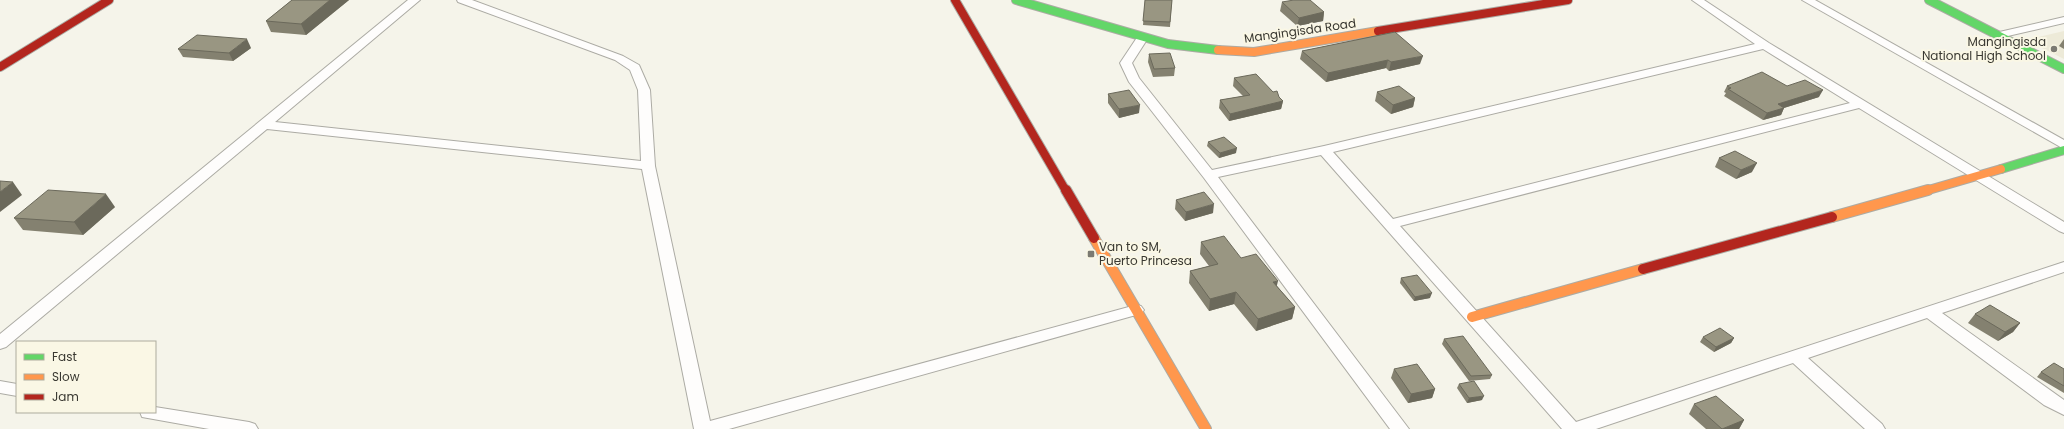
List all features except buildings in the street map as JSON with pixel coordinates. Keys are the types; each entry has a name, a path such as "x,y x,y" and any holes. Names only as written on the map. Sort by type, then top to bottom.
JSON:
{"street":[{"path":"0,66 109,0"},
{"path":"0,343 415,0"},
{"path":"462,0 606,53 631,65 637,72 644,90 648,166 704,429 1136,310"},
{"path":"955,0 1206,429"},
{"name":"Mangingisda Road","path":"1024,1 1142,38 1190,48 1254,52 1568,0"},
{"path":"1697,0 1765,45 2064,228"},
{"path":"1807,0 2064,145"},
{"path":"1929,0 2064,69"},
{"path":"1999,35 2064,20"},
{"path":"1142,38 1129,56 1126,63 1133,79 1209,175 1400,429"},
{"path":"1209,175 1324,150 1765,45"},
{"path":"1390,224 1860,104"},
{"path":"264,125 648,166"},
{"path":"1324,150 1572,429"},
{"path":"1472,317 1978,176 2064,150"},
{"path":"1576,429 2064,267"},
{"path":"1930,312 2050,400 2064,408"},
{"path":"1795,356 1876,429"},
{"path":"0,387 16,390"},
{"path":"153,413 215,426 249,429"}],"shaded area":[{"name":"Mangingisda National High School","path":"2064,31 2064,59 2026,40"}],"traffic: fast":[{"path":"1016,0 1168,44 1218,50"},
{"path":"1929,0 2064,69"},
{"path":"2001,169 2064,150"}],"traffic: slow":[{"path":"1218,50 1254,52 1378,31"},
{"path":"1832,217 2001,169"},
{"path":"1094,238 1206,429"},
{"path":"1472,317 1643,269"}],"traffic: jam":[{"path":"0,67 109,0"},
{"path":"955,0 1094,238"},
{"path":"1378,31 1568,0"},
{"path":"1643,269 1832,217"}],"place":[{"name":"Mangingisda National High School","path":"2054,49"},
{"name":"Van to SM, Puerto Princesa","path":"1091,254"}]}
